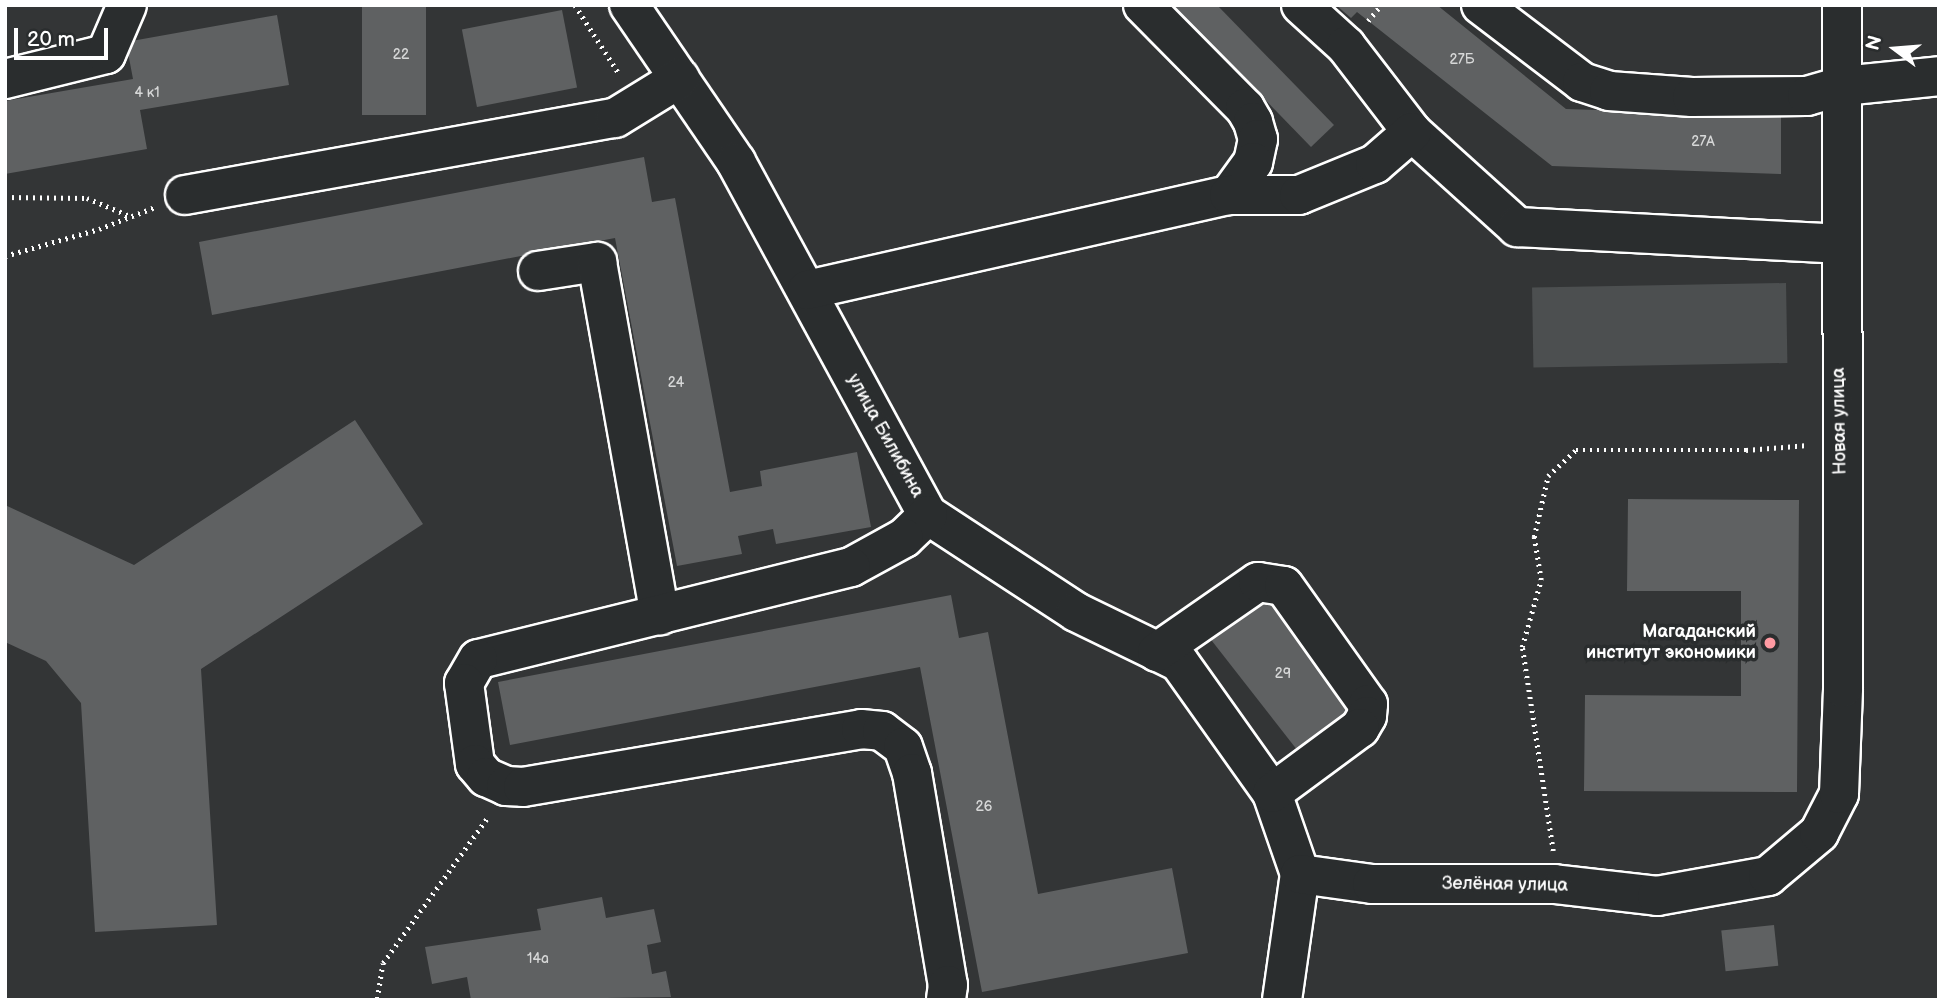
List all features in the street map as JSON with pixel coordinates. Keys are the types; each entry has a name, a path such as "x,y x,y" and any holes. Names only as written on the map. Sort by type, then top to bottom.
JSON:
{"street":[{"path":"5,79 106,54 127,5"},
{"name":"улица Билибина","path":"629,5 736,162 929,515 1076,612 1178,662 1194,680 1272,793 1300,874"},
{"path":"1143,5 1245,108 1253,122 1258,139 1253,162 1230,195"},
{"path":"1301,5 1346,46 1412,132 1517,227 1839,244"},
{"path":"1482,5 1581,82 1609,91 1692,97 1807,96 1843,86 1939,76"},
{"name":"Новая улица","path":"1819,833 1839,794 1843,688 1839,244 1842,5"},
{"path":"185,195 615,118 680,78"},
{"path":"807,290 1230,195 1299,195 1375,164 1412,132"},
{"path":"538,271 597,261 660,615"},
{"path":"929,515 904,538 851,567 478,659 468,670 464,683 475,764 485,777 506,786 523,787 861,729 882,731 903,747 912,773 948,985 946,1000"},
{"path":"1157,652 1258,582 1284,586 1368,704 1367,716 1360,728 1272,793"},
{"name":"Зелёная улица","path":"1300,874 1372,884 1554,884 1657,896 1768,876 1819,833"},
{"path":"1282,1000 1300,874"}],"path":[{"path":"575,5 627,88 645,102"},
{"path":"5,256 130,217 185,195"},
{"path":"5,197 87,198 130,217"},
{"path":"1554,884 1522,647 1541,580 1534,537 1548,476 1576,450 1746,450 1841,442"},
{"path":"377,999 383,963 506,786"}],"shaded area":[{"path":"1786,283 1787,363 1533,367 1532,287"}],"building":[{"path":"362,5 426,5 426,115 362,115"},
{"path":"1173,5 1217,5 1334,125 1311,147"},
{"path":"1336,5 1437,5 1566,109 1781,116 1781,174 1552,166 1357,12 1351,18"},
{"path":"562,10 577,88 477,107 462,29"},
{"path":"277,15 289,85 140,110 147,149 5,174 5,101 133,79 126,42"},
{"path":"644,157 652,202 675,198 730,492 762,486 760,471 857,452 871,527 776,544 773,529 738,536 742,554 677,566 615,238 212,315 199,242"},
{"path":"355,420 423,524 201,669 217,925 95,932 81,703 46,661 5,642 5,505 134,565"},
{"name":"Магаданский институт экономики","path":"1628,499 1799,500 1797,792 1584,791 1585,695 1741,696 1741,591 1627,591"},
{"path":"951,595 959,638 988,632 1038,894 1172,868 1188,953 982,992 920,667 510,745 498,682"},
{"path":"1267,596 1355,709 1299,752 1211,640"},
{"path":"602,897 606,918 654,909 661,942 647,945 652,974 666,971 671,997 471,1000 467,977 432,984 425,947 541,930 537,909"},
{"path":"1774,925 1778,966 1726,971 1721,931"}],"place":[{"name":"Магаданский институт экономики","path":"1770,643"}]}
